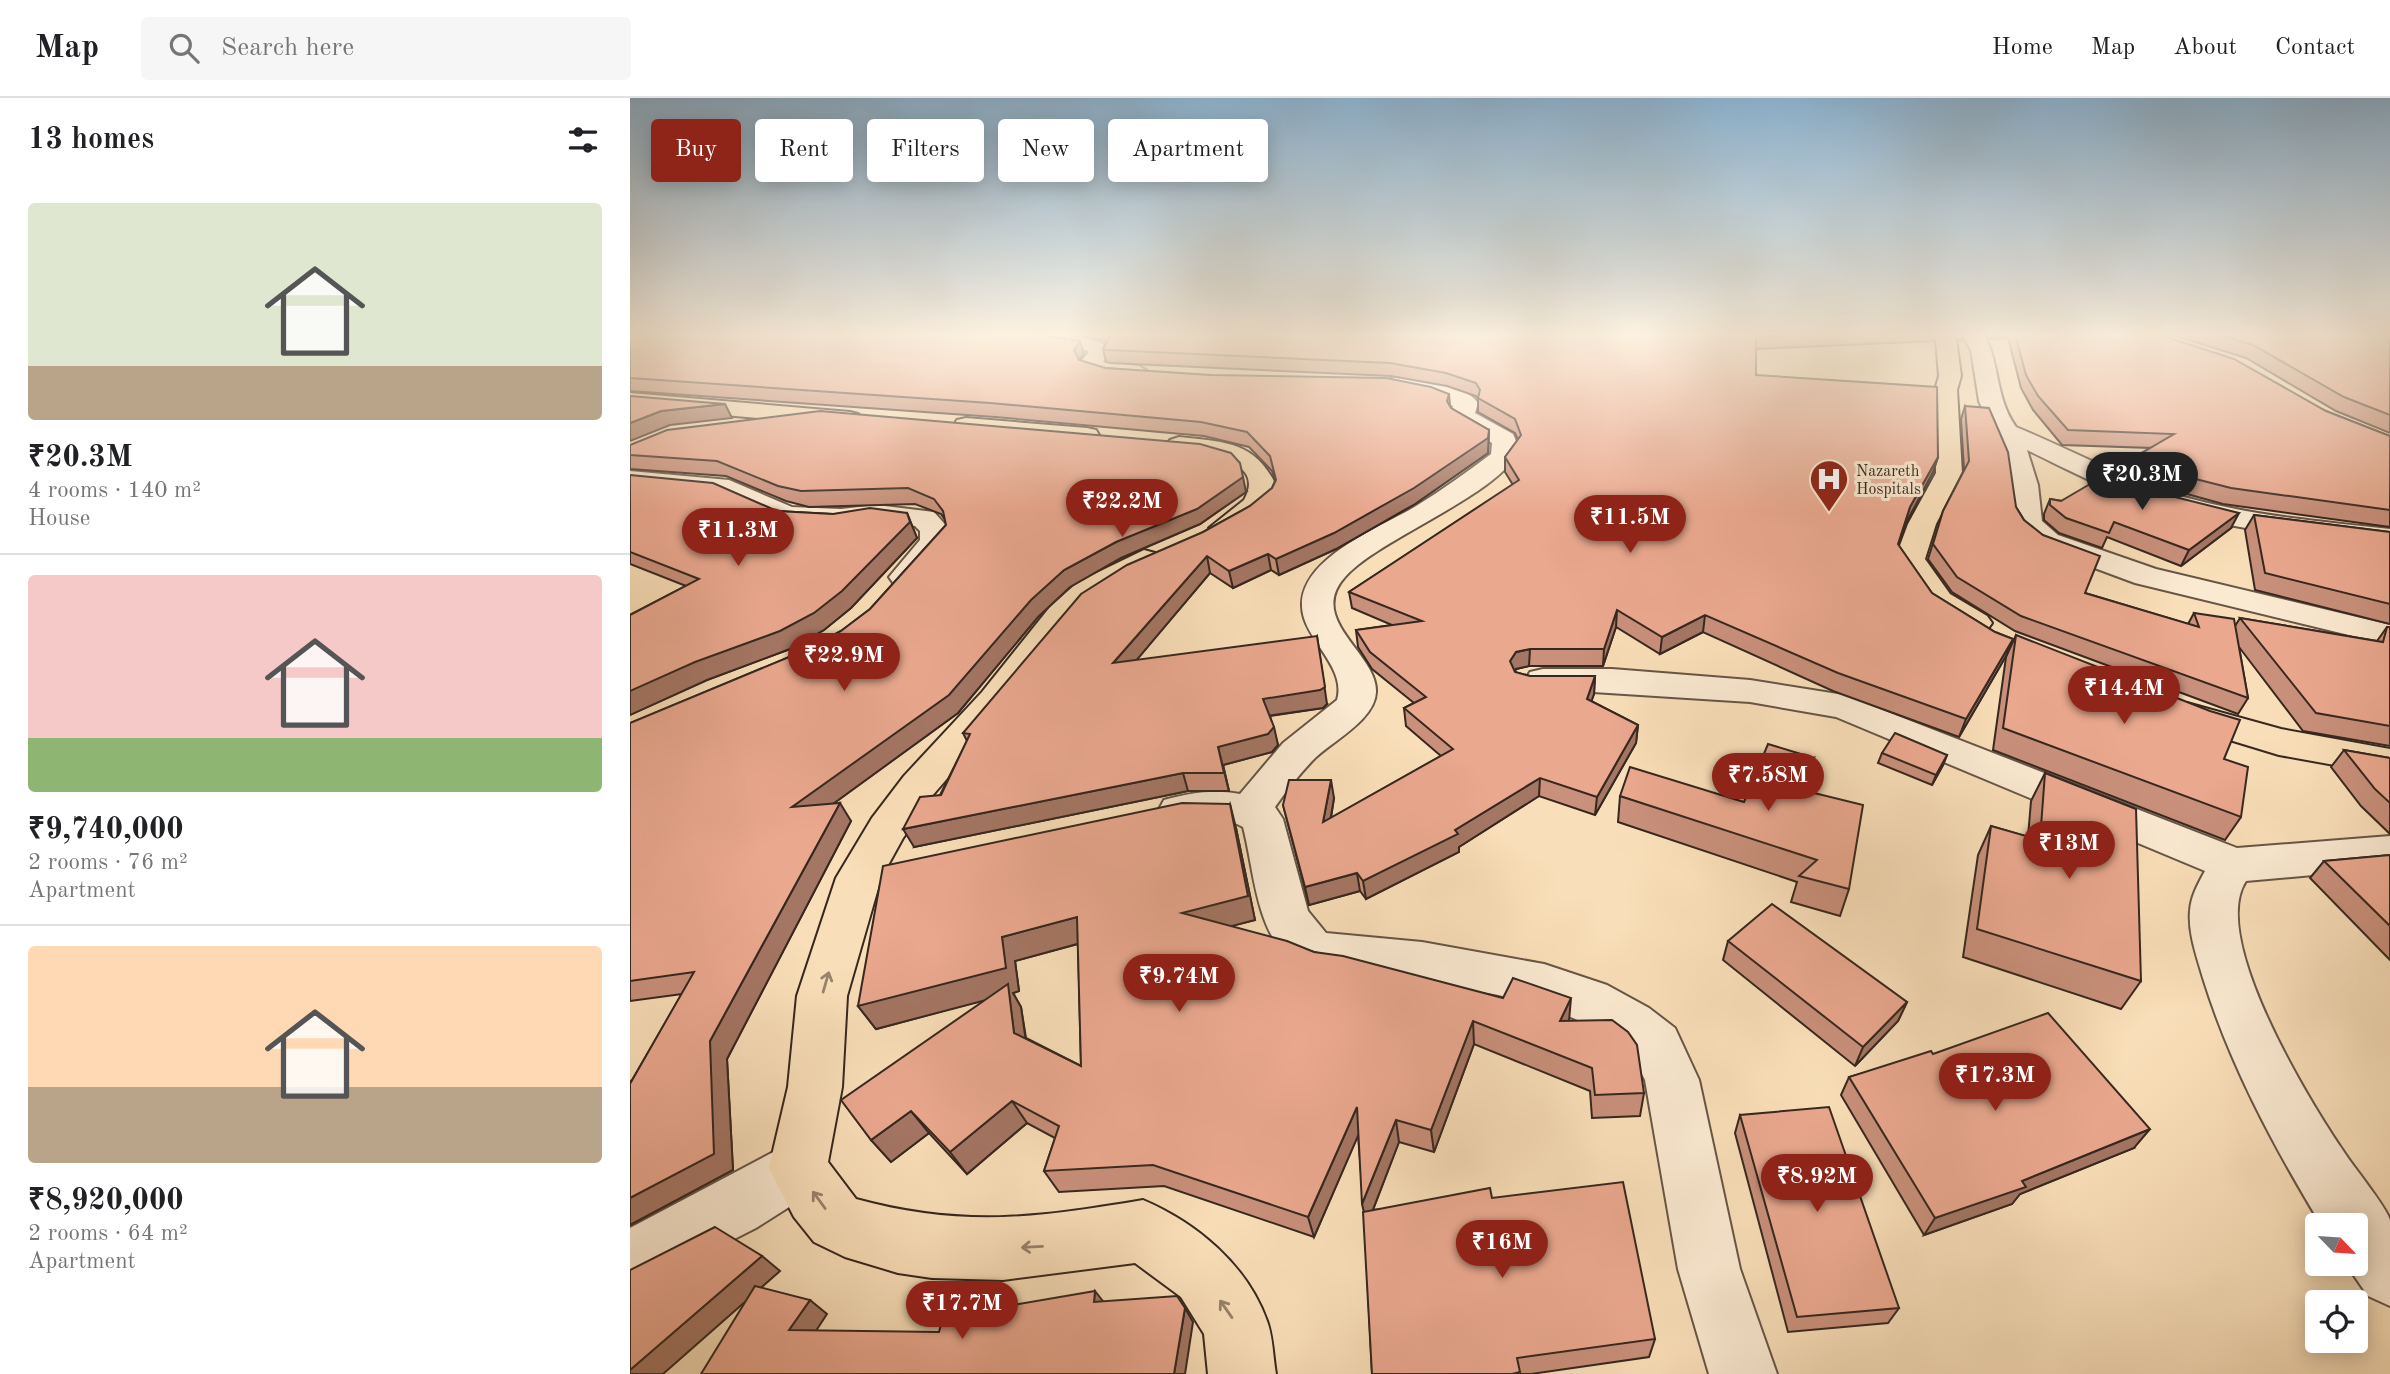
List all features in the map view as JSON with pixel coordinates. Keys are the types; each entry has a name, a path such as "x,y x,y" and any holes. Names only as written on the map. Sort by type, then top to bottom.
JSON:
{"main road":[{"path":"1946,394 1949,473 1922,524 1910,559 1939,601 2002,640"},
{"path":"630,400 1131,440 1239,455 1253,468 1263,483 1263,495 1254,507 1212,535 1124,568 1089,589 1062,614 995,700 918,786 887,829 859,878 822,996 815,1087 799,1168 836,1222 881,1238 933,1247 979,1250 1059,1245 1143,1231 1203,1275 1236,1324 1242,1374"},
{"path":"2154,703 2279,742 2390,762"}],"street":[{"path":"1250,810 1304,745 1353,704 1358,692 1356,679 1328,637 1318,615 1317,600 1324,583 1337,568 1371,542 1423,514 1503,458 1506,448 1504,439 1462,416 1466,403 1445,394"},
{"path":"1989,394 2000,424 2007,432 2023,482 2026,496 2023,510 2026,521 2048,541 2146,576 2390,635"},
{"path":"709,431 827,417"},
{"path":"2007,432 2127,486 2189,508 2263,522 2390,538"},
{"path":"630,479 729,488 787,515 841,518 877,513 924,518 935,530 935,541 882,600"},
{"path":"1530,680 1612,680 1713,688 1844,707 2166,835 2233,865 2390,852"},
{"path":"1135,820 1189,809 1230,806 1250,810 1262,819 1290,928 1302,945 1315,952 1422,962 1544,985 1589,1000 1631,1024 1656,1045 1672,1080 1709,1269 1743,1374"},
{"path":"859,878 923,864"},
{"path":"2233,865 2218,885 2213,909 2218,942 2231,990 2260,1058 2322,1173 2390,1274"},
{"path":"630,1261 735,1207 799,1168"}],"building":[{"path":"854,394 1448,394 1447,401 1451,408 1489,430 1488,438 1414,488 1334,533 1276,559 1268,554 1229,571 1207,556 1113,663 1317,636 1325,687 1263,699 1274,727 1268,734 1218,747 1224,773 1183,773 903,829 920,797 941,795 970,734 963,733 1081,594 1127,565 1203,532 1250,506 1272,488 1276,480 1270,456 1247,432 1201,422"},
{"path":"1479,394 1937,394 1938,457 1910,507 1898,544 1932,593 1995,632 2013,639 1966,719 1838,673 1705,615 1662,637 1617,610 1604,649 1530,649 1516,652 1510,661 1515,672 1530,676 1595,676 1587,699 1638,725 1597,797 1540,778 1455,830 1458,834 1363,881 1357,873 1305,887 1283,805 1289,780 1331,780 1323,822 1453,749 1404,708 1426,697 1370,652 1356,630 1422,621 1349,592 1519,480 1505,457 1521,435 1515,419 1478,398"},
{"path":"2037,394 2295,394 2326,411 2390,436 2390,510 2231,488 2176,474 2133,458 2174,434 2068,430"},
{"path":"2338,394 2390,394 2390,415"},
{"path":"630,396 725,404 661,411 630,423"},
{"path":"1965,406 1989,408 2008,452 2016,507 2024,520 2043,535 2100,556 2085,593 2199,627 2194,613 2234,619 2248,698 2021,616 1957,577 1933,544 1943,511 1969,461"},
{"path":"820,411 1200,444 1231,453 1240,463 1243,477 1197,509 1116,542 1064,570 1031,600 949,695 792,807 840,803 710,1041 714,1154 630,1198 630,1081 694,972 630,981 630,723 806,650 841,631 870,609 946,525 943,511 934,499 908,488 801,491 778,486 717,461 630,455 630,445 667,430"},
{"path":"2107,474 2155,492 2239,513 2189,550 2114,522 2109,533 2066,518 2050,505 2050,499 2061,501"},
{"path":"630,475 713,483 777,511 833,514 870,508 907,513 910,522 842,591 814,613 780,631 695,662 630,691 630,615 699,579 630,552"},
{"path":"2254,515 2390,532 2390,604 2265,573"},
{"path":"2240,618 2383,642 2387,627 2390,627 2390,726 2316,713"},
{"path":"2016,635 2210,711 2240,720 2224,759 2248,767 2241,817 2003,728"},
{"path":"1895,733 1947,755 1936,775 1882,753"},
{"path":"1768,744 1814,758 1802,790 1863,805 1849,889 1799,876 1817,860 1620,796 1630,767 1744,802"},
{"path":"2344,750 2390,758 2390,803 2375,789"},
{"path":"2045,773 2136,809 2141,981 1977,929 1991,826 2040,840"},
{"path":"1182,803 1230,804 1248,896 1182,913 1287,941 1314,952 1343,956 1503,998 1513,978 1571,998 1560,1021 1612,1020 1628,1032 1637,1045 1644,1093 1595,1095 1592,1068 1473,1021 1431,1130 1396,1120 1362,1204 1357,1107 1308,1217 1153,1165 1044,1171 1059,1126 1012,1101 950,1152 911,1111 871,1140 841,1100 1008,984 1014,1033 1081,1066 1077,917 1002,937 1006,968 858,1006 883,866"},
{"path":"2390,855 2390,926 2324,861"},
{"path":"1772,904 1907,1002 1863,1047 1728,941"},
{"path":"2048,1013 2150,1129 2022,1181 2026,1187 1935,1218 1849,1077 1931,1051 1933,1054"},
{"path":"1829,1107 1899,1308 1797,1317 1740,1115"},
{"path":"1623,1182 1655,1339 1517,1358 1520,1372 1512,1374 1372,1374 1363,1212 1490,1188 1492,1198"},
{"path":"715,1227 762,1256 630,1370 630,1270"},
{"path":"755,1286 810,1300 789,1330 939,1332 943,1317 1095,1291 1094,1302 1177,1296 1185,1308 1174,1374 701,1374"}],"place":[{"name":"Nazareth Hospitals","path":"1829,513"}]}
